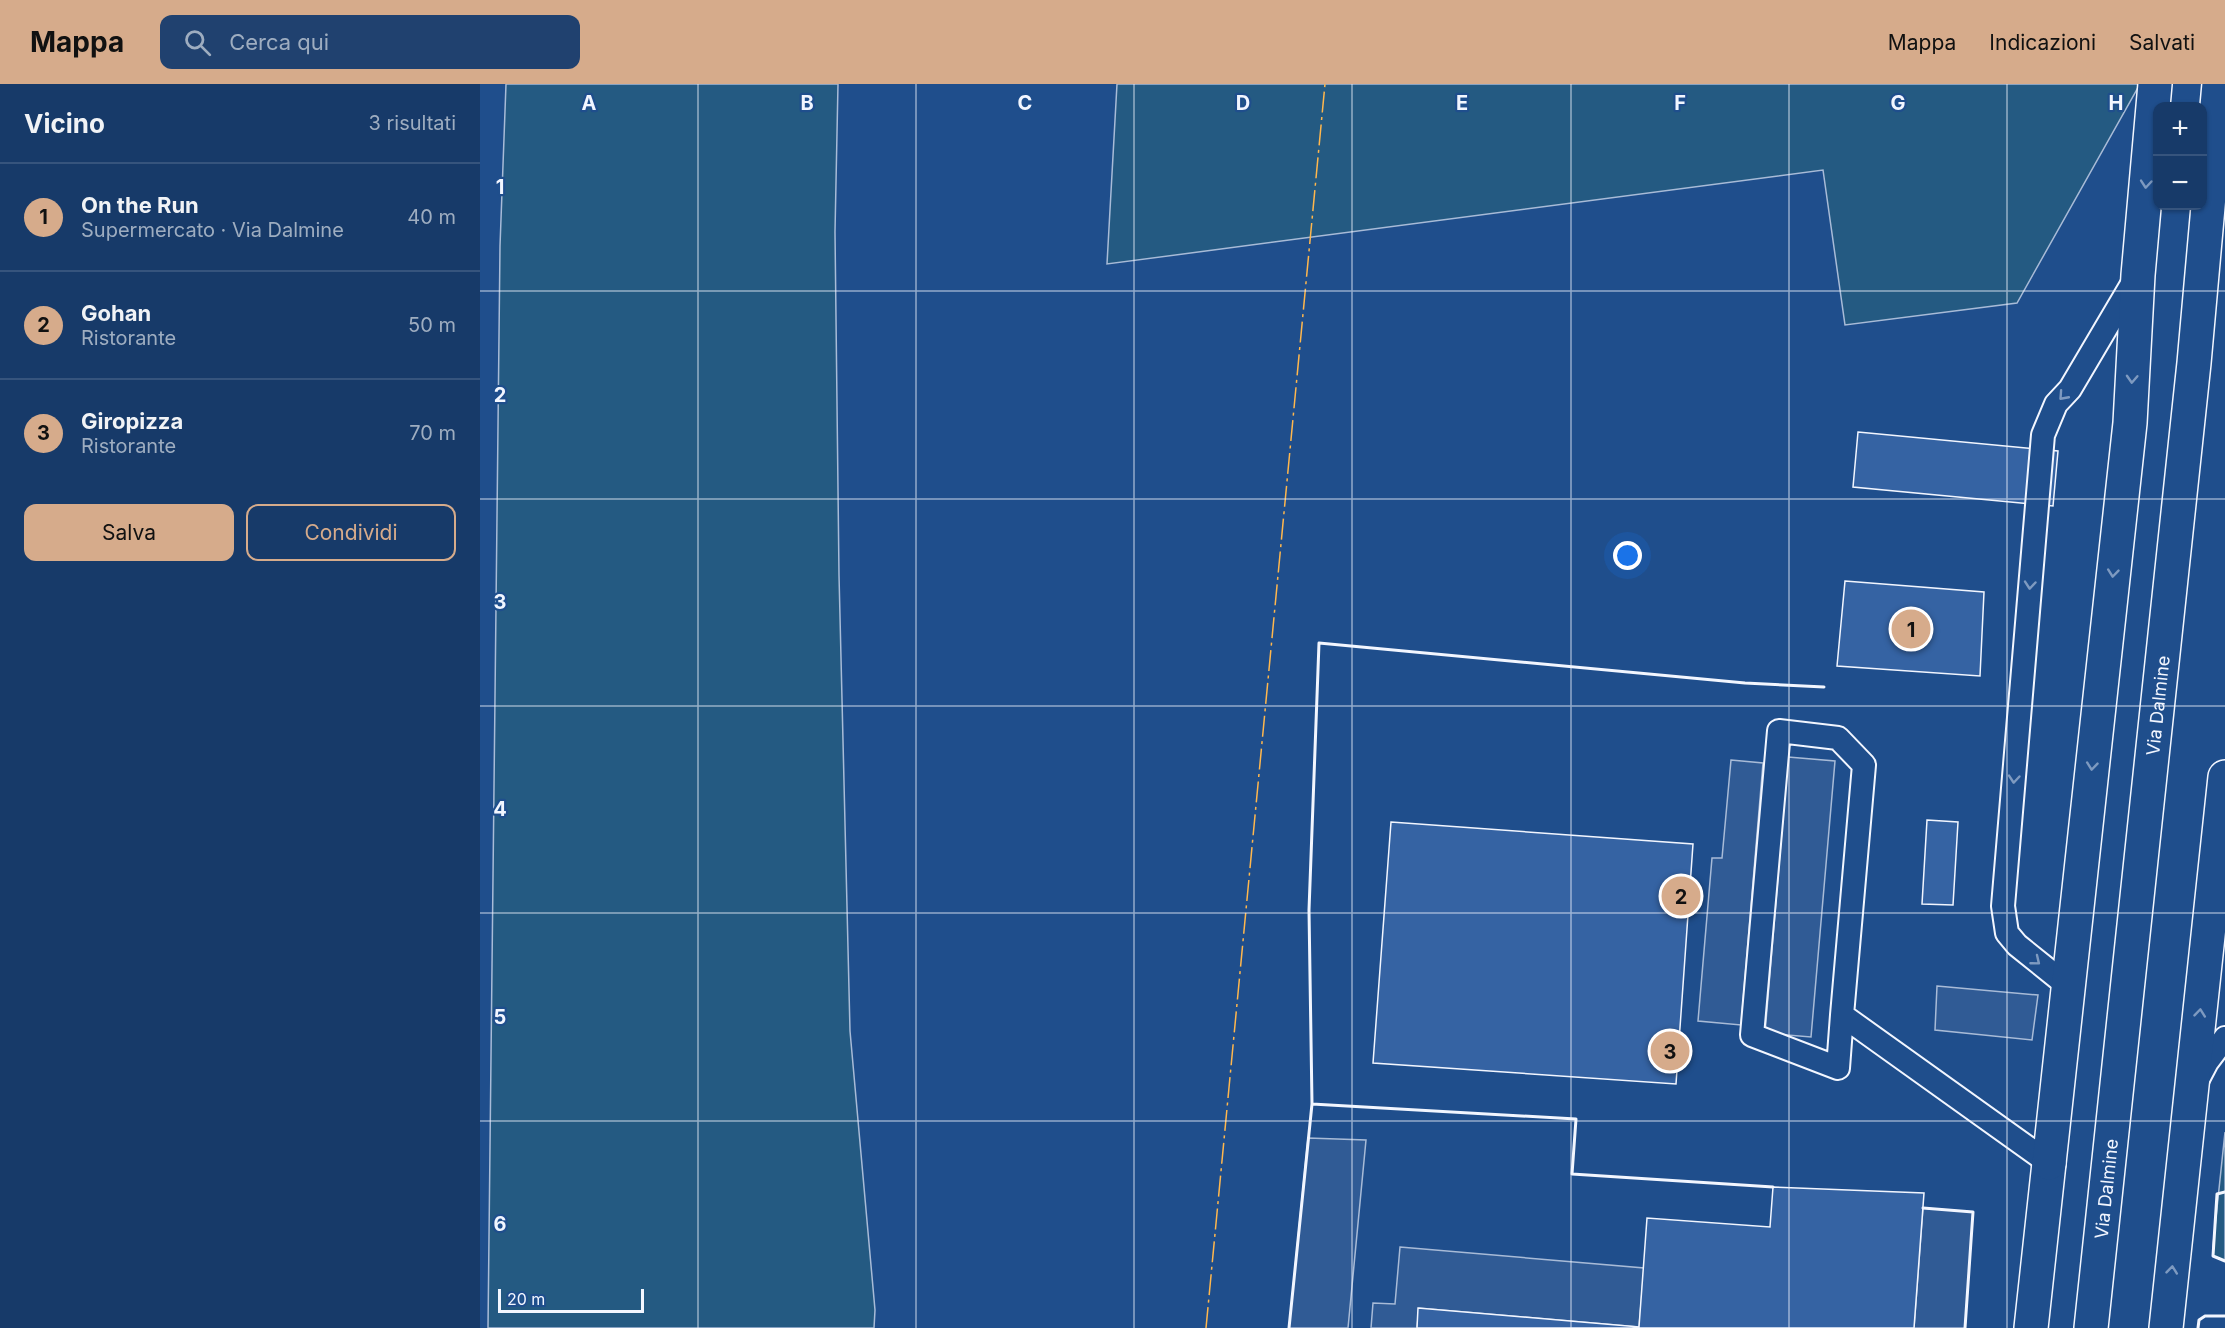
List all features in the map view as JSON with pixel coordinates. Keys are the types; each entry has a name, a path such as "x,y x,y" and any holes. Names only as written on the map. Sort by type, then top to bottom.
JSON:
{"main road":[{"path":"2031,1328 2130,423 2138,275 2155,84"},
{"name":"Via Dalmine","path":"2091,1328 2193,375 2219,84"},
{"path":"2166,1328 2225,777"}],"lane":[{"path":"2068,986 2017,945 2007,933 2003,906 2043,435 2056,404 2070,389 2138,275"},
{"path":"1779,731 1838,738 1864,765 1842,1015 1838,1068 1752,1035 1779,731"},
{"path":"1842,1015 2049,1163"},
{"path":"2191,1093 2207,1062 2225,1038"}],"shaded area":[{"path":"506,84 838,84 835,232 839,575 850,1031 875,1310 874,1328 488,1328 500,246"},
{"path":"1117,84 2140,84 2017,303 1845,325 1823,170 1107,264"},
{"path":"1788,757 1835,761 1811,1037 1765,1033"},
{"path":"1731,760 1763,763 1741,1025 1698,1021 1712,858 1722,858"},
{"path":"1937,986 2038,995 2032,1040 1935,1030"},
{"path":"2225,1132 2225,1261 2213,1256 2213,1246"},
{"path":"1308,1138 1366,1140 1348,1328 1289,1328"},
{"path":"1923,1208 1973,1212 1965,1328 1914,1328"},
{"path":"1400,1247 1644,1268 1639,1327 1419,1308 1417,1328 1371,1328 1373,1303 1395,1304"}],"building":[{"path":"1858,432 2058,451 2053,506 1853,487"},
{"path":"1845,581 1984,592 1980,676 1837,666"},
{"path":"1927,820 1958,822 1953,905 1922,904"},
{"path":"1391,822 1693,844 1676,1084 1373,1063"},
{"path":"1773,1187 1924,1193 1914,1328 1417,1328 1418,1308 1639,1327 1647,1218 1770,1227"}],"wall":[{"path":"1312,1104 1309,910 1319,643 1745,683 1824,687"},
{"path":"1289,1328 1312,1104 1576,1119 1572,1174 1773,1187"},
{"path":"2225,1192 2217,1194 2213,1256 2225,1261"},
{"path":"1923,1208 1973,1212 1965,1328"},
{"path":"2198,1328 2199,1320 2205,1316 2225,1316"}],"power":[{"path":"1206,1328 1325,84"}],"place":[{"name":"On the Run","path":"1911,629"},
{"name":"Gohan","path":"1681,896"},
{"name":"Giropizza","path":"1670,1051"}]}
